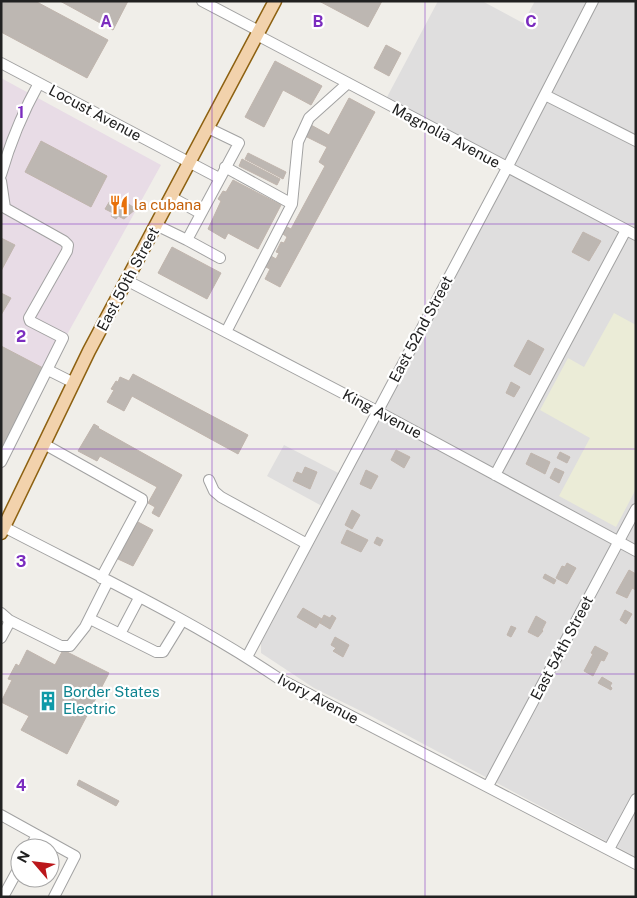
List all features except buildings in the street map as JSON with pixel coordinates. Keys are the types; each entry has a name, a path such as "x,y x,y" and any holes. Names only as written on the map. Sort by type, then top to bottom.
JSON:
{"main road":[{"name":"East 50th Street","path":"2,530 126,280 275,1"}],"street":[{"name":"Magnolia Avenue","path":"202,1 348,83 631,233"},
{"name":"East 52nd Street","path":"247,657 507,168 593,1"},
{"name":"Locust Avenue","path":"1,63 219,178"},
{"path":"1,175 9,149 30,98 39,83"},
{"path":"226,332 292,204 298,142 309,118 348,83"},
{"path":"545,95 636,141"},
{"path":"187,240 239,143 208,128"},
{"path":"225,167 292,204"},
{"path":"1,181 4,208 68,245 67,251 29,318 30,321 63,338 1,462"},
{"path":"171,198 200,213"},
{"path":"156,225 220,258"},
{"path":"495,475 631,233"},
{"name":"King Avenue","path":"126,280 377,411 636,551"},
{"path":"48,370 74,383"},
{"path":"5,617 61,646 70,646 90,618 104,580 142,499 44,444"},
{"path":"210,480 214,491 221,497 308,544"},
{"name":"East 54th Street","path":"488,786 636,509"},
{"name":"Ivory Avenue","path":"2,530 139,598 247,657 278,678 636,864"},
{"path":"120,634 139,598"},
{"path":"1,638 8,625 5,617"},
{"path":"90,618 156,652 163,652 182,621"},
{"path":"609,850 636,799"},
{"path":"1,815 76,856 54,897"},
{"path":"3,897 10,884"}],"shaded area":[{"path":"438,1 482,1 523,23 535,1 636,1 636,857 369,715 314,688 261,653 261,643 331,511 267,476 284,445 348,478 514,167 386,99"},
{"path":"1,78 161,165 69,331 1,472"}],"green space":[{"path":"614,313 636,325 636,489 616,527 559,496 590,438 540,410 568,358 584,367"}],"place":[{"name":"la cubana","path":"119,205"},
{"name":"Border States Electric","path":"48,701"}]}
